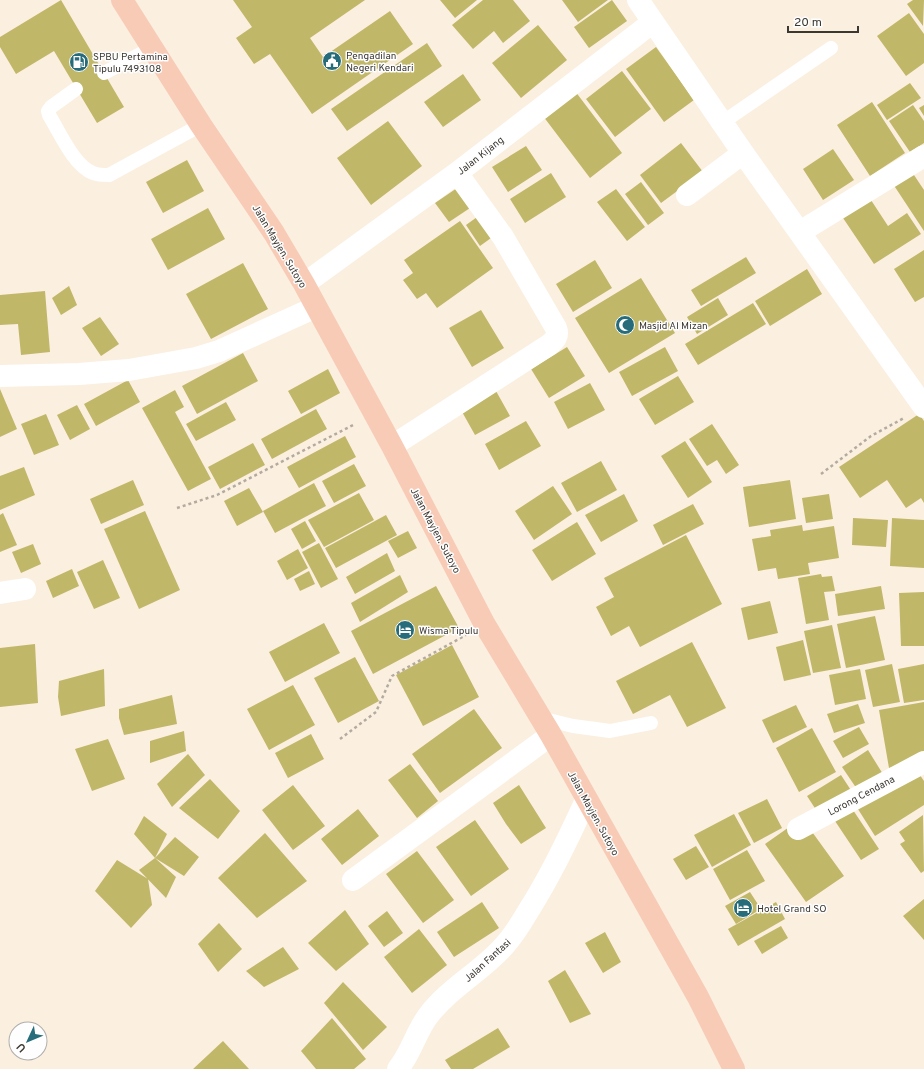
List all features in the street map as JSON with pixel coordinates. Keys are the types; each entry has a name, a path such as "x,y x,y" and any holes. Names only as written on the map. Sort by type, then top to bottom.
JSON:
{"highway":[{"name":"Jalan Mayjen. Sutoyo","path":"122,0 201,125 274,233 304,284 392,446 485,625 546,727 698,997 734,1069"}],"street":[{"path":"638,0 743,153 924,407"},
{"name":"Jalan Kijang","path":"304,284 457,173 654,22"},
{"path":"687,195 743,153"},
{"path":"800,232 924,156"},
{"path":"392,446 549,345 554,341 558,332 503,237 457,173"},
{"path":"0,376 79,374 129,370 205,356 316,306"},
{"path":"0,593 25,589"},
{"path":"353,880 546,727"},
{"name":"Lorong Cendana","path":"798,829 924,762"},
{"name":"Jalan Fantasi","path":"398,1069 408,1054 423,1024 434,1008 456,987 495,955 511,938 556,865 586,800"}],"lane":[{"path":"104,73 152,48"},
{"path":"723,122 831,48"},
{"path":"76,89 51,107 48,111 75,159 85,169 93,173 109,175 201,125"},
{"path":"546,727 573,726 610,731 651,723"}],"path":[{"path":"821,474 871,436 924,407"},
{"path":"177,508 217,495 374,414"},
{"path":"340,739 376,712 392,676 485,625"}],"building":[{"name":"SPBU Pertamina Tipulu 7493108","path":"61,0 124,107 97,123 54,51 16,74 0,47 0,37"},
{"name":"Pengadilan Negeri Kendari","path":"233,0 365,0 310,38 323,57 390,11 413,44 312,114 270,54 254,64 236,38 252,27"},
{"path":"440,0 477,0 455,18"},
{"path":"483,0 513,0 530,21 503,43 494,31 473,49 452,25"},
{"path":"562,0 608,0 578,22"},
{"path":"612,0 627,21 589,48 574,27"},
{"path":"913,0 924,0 923,26 907,4"},
{"path":"909,13 924,34 924,63 906,76 877,36"},
{"path":"538,25 567,60 521,98 492,63"},
{"path":"427,43 442,66 347,131 331,109"},
{"path":"656,47 694,100 664,122 626,69"},
{"path":"622,71 651,109 615,137 586,99"},
{"path":"463,74 481,100 443,127 424,102"},
{"path":"910,83 921,98 887,120 877,105"},
{"path":"575,91 622,153 590,178 543,116"},
{"path":"872,102 905,153 870,176 837,125"},
{"path":"913,105 924,121 924,143 910,152 889,121"},
{"path":"924,105 924,116 919,108"},
{"path":"388,121 422,166 371,205 337,158"},
{"path":"681,143 703,172 661,203 640,175"},
{"path":"526,146 542,170 508,192 492,167"},
{"path":"833,149 854,180 823,200 803,169"},
{"path":"187,160 204,191 163,213 146,182"},
{"path":"912,172 924,190 924,231 893,184"},
{"path":"551,173 566,197 525,223 510,199"},
{"path":"641,182 664,213 648,225 625,194"},
{"path":"460,186 473,206 449,222 435,203"},
{"path":"616,189 645,227 627,241 597,202"},
{"path":"869,197 888,226 907,213 921,234 874,264 841,215"},
{"path":"208,208 225,239 168,270 151,239"},
{"path":"484,212 498,233 480,246 466,225"},
{"path":"460,221 493,268 437,308 426,293 417,299 403,280 413,273 404,260"},
{"path":"924,250 924,297 915,302 894,269"},
{"path":"746,257 756,273 701,306 691,290"},
{"path":"595,260 612,288 573,312 556,284"},
{"path":"243,263 268,309 211,339 186,294"},
{"path":"807,269 822,294 770,326 755,301"},
{"name":"Masjid Al Mizan","path":"641,278 675,333 609,373 575,318"},
{"path":"69,286 77,305 61,315 52,298"},
{"path":"45,291 50,352 21,355 18,324 0,325 0,295"},
{"path":"718,298 728,315 697,334 687,317"},
{"path":"753,303 766,324 698,365 685,344"},
{"path":"481,310 504,348 472,367 449,328"},
{"path":"100,317 119,344 101,356 82,328"},
{"path":"567,347 585,376 549,398 531,369"},
{"path":"665,347 678,371 632,396 619,372"},
{"path":"243,353 258,381 197,414 182,386"},
{"path":"328,369 340,393 301,414 288,391"},
{"path":"678,376 694,402 655,425 639,399"},
{"path":"128,380 140,402 96,426 84,404"},
{"path":"590,383 605,410 568,429 554,402"},
{"path":"0,389 17,429 0,437"},
{"path":"175,390 184,407 175,412 211,479 188,491 142,408"},
{"path":"496,391 510,416 475,435 461,410"},
{"path":"226,402 236,420 196,441 186,424"},
{"path":"77,405 90,429 70,440 57,415"},
{"path":"316,409 327,429 272,459 261,439"},
{"path":"46,414 59,445 34,455 21,424"},
{"path":"919,414 924,421 924,503 921,498 906,508 887,480 860,498 839,467"},
{"path":"526,421 541,446 499,470 485,444"},
{"path":"712,424 739,465 726,474 717,460 707,466 689,439"},
{"path":"345,436 356,457 299,488 287,467"},
{"path":"685,441 712,482 688,498 661,456"},
{"path":"253,443 265,465 220,489 208,467"},
{"path":"601,461 617,490 577,512 561,483"},
{"path":"354,464 366,486 334,503 322,481"},
{"path":"24,467 35,495 0,510 0,476"},
{"path":"133,480 144,505 101,524 90,499"},
{"path":"790,480 796,519 749,527 743,487"},
{"path":"314,483 326,506 275,533 263,511"},
{"path":"553,486 572,514 534,540 515,511"},
{"path":"249,488 263,512 237,526 224,501"},
{"path":"359,493 374,520 324,547 308,520"},
{"path":"624,494 638,521 601,542 585,515"},
{"path":"829,494 833,519 806,523 802,498"},
{"path":"693,504 704,524 663,545 653,525"},
{"path":"145,511 180,590 139,609 104,529"},
{"path":"3,513 17,545 0,552 0,515"},
{"path":"386,515 397,535 336,568 325,548"},
{"path":"853,518 888,520 886,547 852,545"},
{"path":"892,518 924,520 924,568 890,566"},
{"path":"305,521 316,541 302,549 291,529"},
{"path":"577,522 596,554 552,581 532,550"},
{"path":"802,525 803,531 834,526 839,558 808,563 810,574 778,579 776,568 758,571 752,539 771,536 770,530"},
{"path":"408,531 417,548 398,558 388,541"},
{"path":"686,535 722,604 640,647 629,626 611,636 596,607 614,597 604,578"},
{"path":"319,543 338,579 321,588 302,552"},
{"path":"33,544 41,564 21,573 12,552"},
{"path":"298,549 308,568 287,580 277,561"},
{"path":"387,553 395,571 355,594 346,577"},
{"path":"103,560 120,598 94,609 77,572"},
{"path":"72,569 79,586 53,598 46,581"},
{"path":"309,571 315,584 300,591 294,579"},
{"path":"821,574 822,577 832,576 835,591 824,592 829,620 806,624 798,578"},
{"path":"400,575 408,592 360,622 351,603"},
{"name":"Wisma Tipulu","path":"436,586 459,628 373,674 351,631"},
{"path":"881,586 885,609 838,616 835,594"},
{"path":"924,592 924,646 901,646 899,593"},
{"path":"770,601 778,633 748,640 741,608"},
{"path":"875,616 885,660 846,668 837,624"},
{"path":"324,623 340,653 285,682 269,652"},
{"path":"832,625 841,668 813,673 804,631"},
{"path":"803,640 811,675 784,681 776,647"},
{"path":"692,642 726,708 687,727 670,695 633,714 616,681"},
{"path":"35,644 38,703 0,707 0,648"},
{"path":"452,645 479,697 423,726 396,675"},
{"path":"355,657 379,701 338,723 314,678"},
{"path":"892,664 900,702 873,707 865,670"},
{"path":"924,664 924,700 904,703 898,669"},
{"path":"104,669 105,706 61,716 58,697 59,681"},
{"path":"860,669 866,699 835,705 829,675"},
{"path":"293,685 315,725 269,750 247,709"},
{"path":"172,695 177,724 124,735 119,718 119,709"},
{"path":"924,702 924,762 889,768 879,710"},
{"path":"858,704 865,723 834,733 827,714"},
{"path":"796,705 807,727 773,743 762,720"},
{"path":"474,709 502,748 440,793 412,754"},
{"path":"859,727 869,744 843,758 833,741"},
{"path":"812,728 836,772 799,792 776,748"},
{"path":"184,731 186,751 150,763 150,741"},
{"path":"311,734 324,759 288,778 275,753"},
{"path":"108,739 125,779 92,791 75,749"},
{"path":"868,750 886,779 861,795 842,767"},
{"path":"188,754 205,775 172,807 157,784"},
{"path":"410,764 438,801 417,818 388,780"},
{"path":"915,768 924,781 924,805 875,836 856,806"},
{"path":"841,775 858,801 824,822 807,796"},
{"path":"210,779 240,811 218,839 179,808"},
{"path":"293,785 325,826 293,850 262,810"},
{"path":"519,785 546,828 521,844 493,803"},
{"path":"767,799 782,828 754,843 738,813"},
{"path":"358,809 379,836 342,865 321,839"},
{"path":"853,810 879,849 861,860 835,821"},
{"path":"734,814 751,845 712,867 694,835"},
{"path":"923,815 924,871 921,873 900,844 905,841 899,832"},
{"path":"144,816 167,834 155,858 134,834"},
{"path":"802,818 844,876 806,902 765,844"},
{"path":"475,820 509,869 471,896 436,847"},
{"path":"265,833 307,881 257,918 218,878"},
{"path":"175,837 199,857 184,876 155,858"},
{"path":"696,846 709,867 686,880 673,859"},
{"path":"747,850 765,881 730,900 713,869"},
{"path":"417,851 454,900 423,923 386,874"},
{"path":"155,858 176,877 166,898 139,870"},
{"path":"117,860 148,879 152,905 131,928 95,891"},
{"name":"Hotel Grand SO","path":"750,892 761,909 736,924 725,906"},
{"path":"924,899 924,940 903,916"},
{"path":"482,902 499,928 454,957 437,932"},
{"path":"776,902 785,919 738,946 728,929"},
{"path":"345,910 369,944 336,971 308,943"},
{"path":"387,911 403,933 384,947 368,926"},
{"path":"219,923 242,949 218,972 198,944"},
{"path":"781,926 788,938 762,954 754,941"},
{"path":"419,929 447,965 412,993 384,957"},
{"path":"605,932 621,962 603,973 585,943"},
{"path":"283,947 299,969 264,987 246,971"},
{"path":"565,970 591,1014 570,1023 548,981"},
{"path":"343,982 387,1027 363,1050 324,1003"},
{"path":"332,1018 366,1059 354,1069 316,1069 301,1051"},
{"path":"498,1028 510,1047 473,1069 451,1069 445,1060"},
{"path":"223,1041 249,1069 193,1069"}],"place":[{"name":"Pengadilan Negeri Kendari","path":"332,61"},
{"name":"SPBU Pertamina Tipulu 7493108","path":"79,62"},
{"name":"Masjid Al Mizan","path":"625,325"},
{"name":"Wisma Tipulu","path":"405,630"},
{"name":"Hotel Grand SO","path":"743,908"}]}
